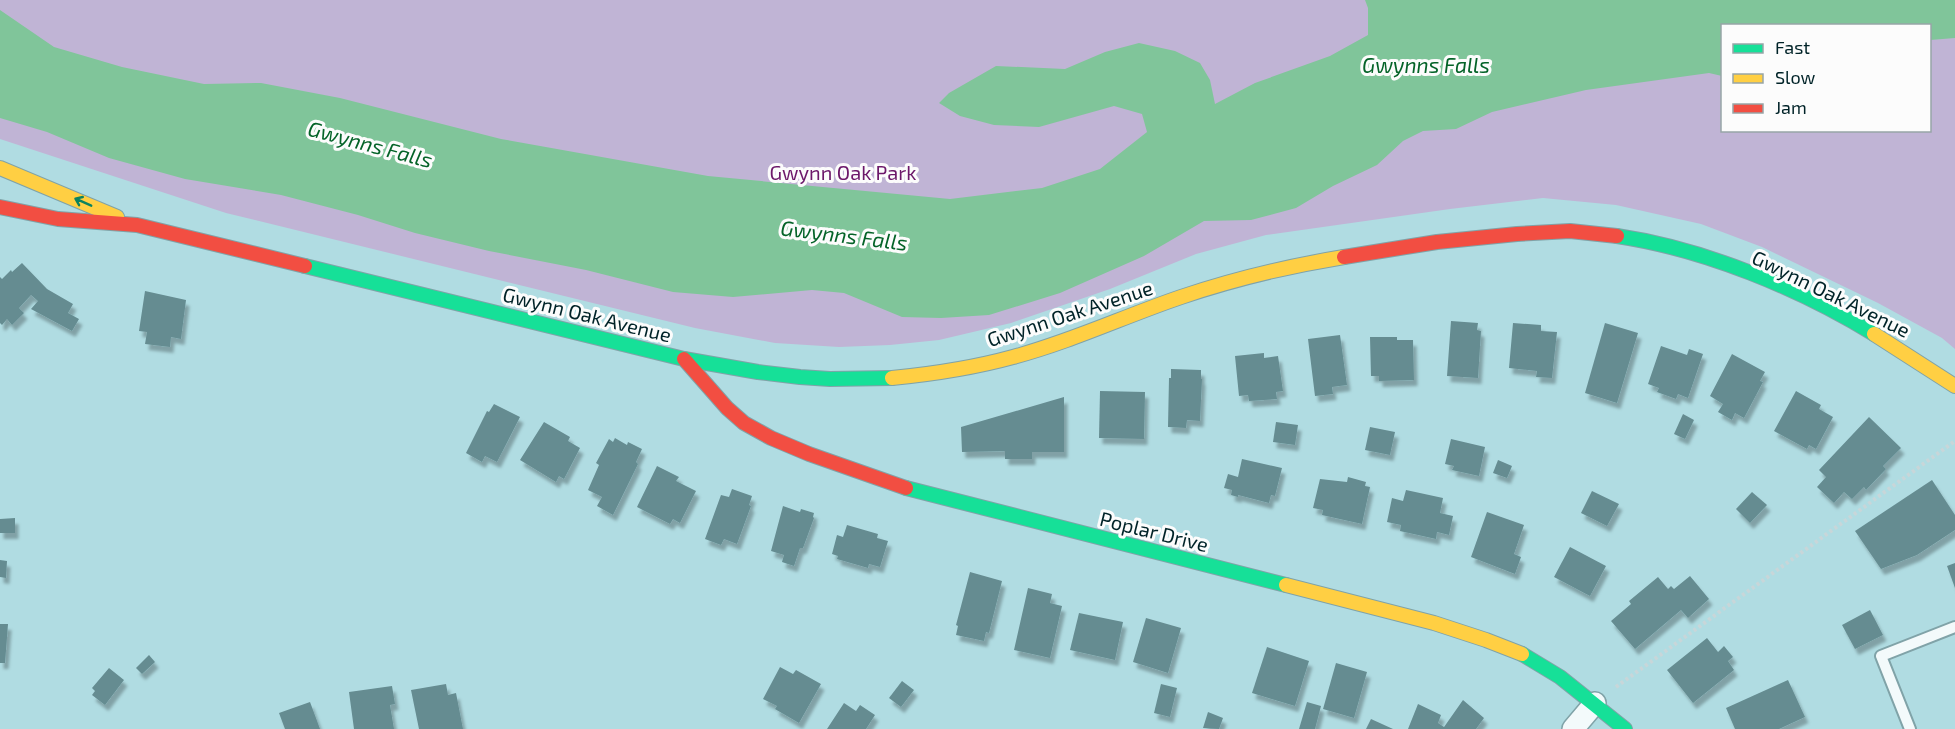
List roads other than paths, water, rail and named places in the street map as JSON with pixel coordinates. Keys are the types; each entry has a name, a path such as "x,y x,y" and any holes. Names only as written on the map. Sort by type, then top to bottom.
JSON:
{"main road":[{"name":"Gwynn Oak Avenue","path":"0,168 137,225 684,359 772,374 837,378 892,377 950,370 1014,357 1202,290 1278,269 1373,251 1476,237 1569,231 1650,242 1713,260 1773,282 1918,360 1955,386"},
{"name":"Gwynn Oak Avenue","path":"0,207 58,219 137,225"},
{"name":"Poplar Drive","path":"684,359 727,408 744,423 771,438 809,454 911,490 1434,623 1518,652 1562,679 1625,729"}],"street":[{"path":"1573,729 1594,703"}],"lane":[{"path":"1910,729 1881,656 1955,627"}],"water":[{"name":"Gwynns Falls","path":"1365,0 1955,0 1955,38 1931,40 1931,24 1721,24 1721,76 1709,73 1586,90 1492,112 1456,129 1423,131 1403,141 1377,165 1333,186 1296,208 1251,220 1204,221 1144,256 1060,293 989,315 941,318 902,317 844,293 812,290 733,297 673,292 586,270 489,251 415,233 281,195 185,179 109,158 47,132 0,118 0,10 54,47 122,67 204,84 261,83 340,98 501,139 708,176 950,199 1042,188 1100,169 1147,132 1142,114 1114,106 1039,127 994,125 960,116 939,103 949,93 996,66 1065,69 1105,52 1139,43 1175,51 1200,63 1210,80 1215,104 1255,83 1330,56 1368,35 1368,8"}],"park label":[{"name":"Gwynn Oak Park","path":"843,173"}]}
